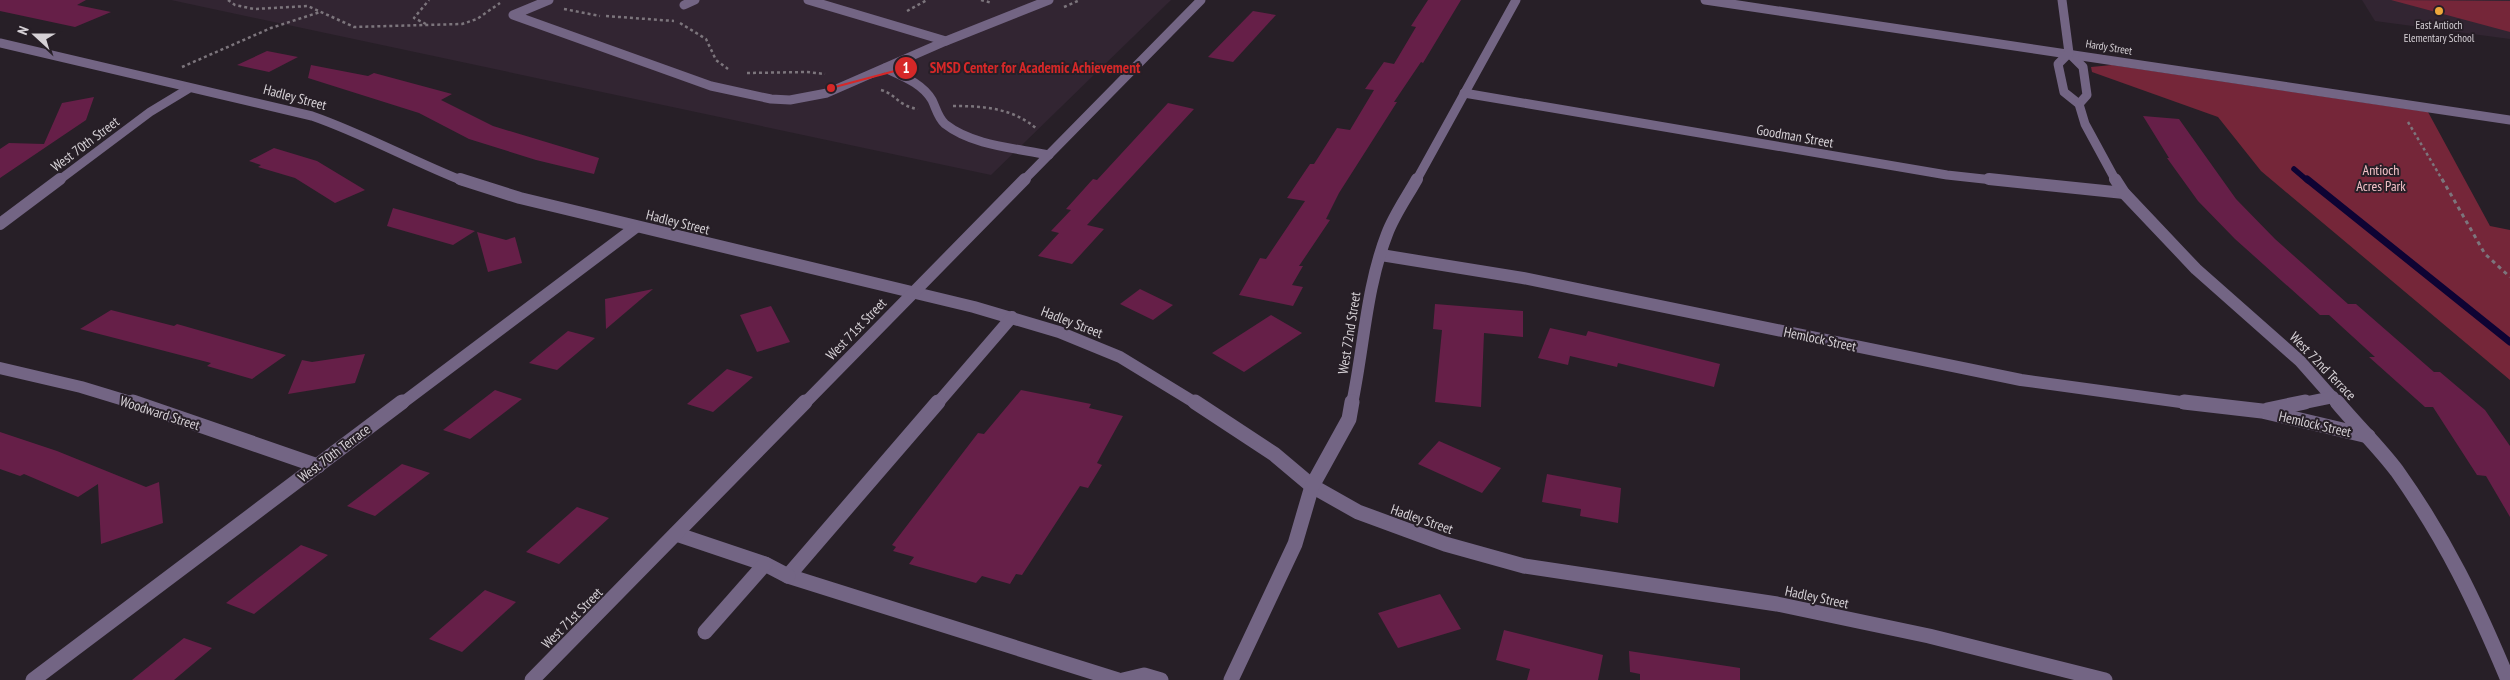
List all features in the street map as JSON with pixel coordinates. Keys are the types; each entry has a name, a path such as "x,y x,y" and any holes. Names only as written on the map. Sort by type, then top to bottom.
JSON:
{"street":[{"path":"549,0 513,15 711,86 771,99 808,98 827,93 946,41 1049,0"},
{"path":"684,5 695,0"},
{"path":"808,0 946,41"},
{"name":"West 71st Street","path":"532,680 1201,0"},
{"name":"West 72nd Street","path":"1231,680 1294,544 1312,486 1349,419 1360,367 1368,301 1387,232 1516,0"},
{"name":"Hardy Street","path":"1705,0 2510,120"},
{"path":"2062,0 2069,53 2083,67 2087,95 2079,104"},
{"name":"Hadley Street","path":"0,43 155,79 188,89 312,116 352,130 430,168 478,186 636,227 1012,317 1059,332 1120,357 1190,399 1274,454 1312,486 1358,512 1445,544 1524,566 1777,604 1929,636 2105,680"},
{"name":"West 72nd Terrace","path":"2069,53 2058,64 2064,92 2079,104 2085,124 2109,170 2124,193 2196,269 2300,361 2396,470 2446,546 2477,605 2508,680"},
{"path":"885,68 921,86 930,97 943,123 959,132 983,140 1048,155"},
{"name":"West 70th Street","path":"0,224 150,112 188,89"},
{"name":"Goodman Street","path":"1464,92 1947,175 2124,193"},
{"name":"West 70th Terrace","path":"33,680 636,227"},
{"name":"Hemlock Street","path":"1381,255 1523,278 2021,380 2133,397 2262,411 2368,436"},
{"path":"788,576 1012,317"},
{"name":"Woodward Street","path":"0,368 34,374 101,393 318,466"},
{"name":"Hemlock Street","path":"2262,411 2333,397"},
{"path":"676,534 765,564 788,576 1118,680"},
{"path":"705,632 765,564"},
{"path":"1123,680 1144,675 1161,680"}],"path":[{"path":"228,0 237,6 251,8 310,6 342,25 354,27 462,24 477,18 504,0"},
{"path":"429,0 414,18 422,24 432,26"},
{"path":"904,12 927,0"},
{"path":"563,9 600,16"},
{"path":"155,79 272,28 320,12"},
{"path":"606,16 670,20 694,30 706,39 712,58 717,63 731,70"},
{"path":"743,73 807,72"},
{"path":"879,89 886,91 898,104 908,108 921,109"},
{"path":"949,107 989,108 1003,111 1030,121 1037,129"},
{"path":"2405,118 2474,231 2484,254 2510,278"}],"shaded area":[{"path":"171,0 1171,0 991,175"},
{"name":"East Antioch Elementary School","path":"2362,0 2510,0 2510,39 2375,21"}],"green space":[{"path":"2391,0 2510,1 2510,32"},
{"name":"Antioch Acres Park","path":"2112,65 2428,112 2490,226 2510,230 2510,380 2261,171 2218,117 2092,72 2091,67"}],"building":[{"path":"0,0 86,0 77,5 111,12 75,27 0,11"},
{"path":"1428,0 1461,0 1423,63 1421,62 1394,102 1397,102 1339,193 1326,219 1330,220 1299,266 1303,266 1292,285 1303,287 1293,306 1239,295 1260,258 1266,259 1305,201 1287,198 1310,164 1314,164 1337,128 1350,130 1374,90 1365,89 1384,62 1394,64 1416,27 1411,26"},
{"path":"1253,11 1276,15 1233,62 1208,57"},
{"path":"267,51 298,57 269,72 237,65"},
{"path":"311,65 368,76 374,73 452,94 441,100 493,126 599,158 594,174 536,160 469,139 419,113 308,78"},
{"path":"94,97 86,120 0,178 0,149 9,143 44,144 62,103"},
{"path":"1168,103 1194,109 1087,225 1104,229 1072,264 1038,256 1059,233 1051,231 1071,210 1066,209 1093,179 1097,180"},
{"path":"2143,116 2179,119 2236,199 2275,239 2348,304 2356,304 2434,372 2440,372 2485,410 2510,446 2510,517 2486,476 2477,475 2433,407 2425,407 2369,357 2375,357 2329,315 2320,315 2235,239 2198,201 2167,158 2169,158"},
{"path":"274,148 317,161 365,190 335,203 295,178 258,167 261,165 249,161"},
{"path":"393,208 475,231 453,245 387,226"},
{"path":"477,232 506,240 515,237 522,263 488,272"},
{"path":"653,289 606,329 605,299"},
{"path":"1140,289 1173,305 1153,320 1120,304"},
{"path":"1435,304 1523,311 1523,337 1484,333 1481,407 1435,402 1442,330 1433,329"},
{"path":"771,306 790,342 757,352 740,315"},
{"path":"111,310 174,326 177,324 286,355 252,379 207,366 211,363 80,329"},
{"path":"1271,315 1302,333 1244,372 1212,353"},
{"path":"1550,328 1586,336 1588,331 1720,364 1714,387 1618,363 1617,367 1570,356 1568,365 1538,358"},
{"path":"568,331 595,338 557,370 529,363"},
{"path":"365,354 355,383 288,394 302,360 312,362"},
{"path":"727,369 753,377 713,412 687,404"},
{"path":"495,390 522,399 470,439 443,430"},
{"path":"1021,390 1091,404 1089,408 1123,416 1097,463 1102,465 1088,488 1080,486 1022,575 1016,574 1010,584 982,576 976,583 909,564 914,557 893,551 896,547 892,545 978,433 984,434"},
{"path":"0,432 57,451 146,487 159,482 163,523 101,544 98,484 78,497 24,474 20,476 0,469"},
{"path":"1439,441 1501,468 1482,493 1418,464"},
{"path":"402,464 430,473 375,516 347,506"},
{"path":"1547,474 1621,488 1618,523 1580,516 1581,509 1542,502"},
{"path":"577,507 609,518 559,564 526,552"},
{"path":"301,545 328,555 254,614 226,603"},
{"path":"485,590 516,602 462,652 429,639"},
{"path":"1440,594 1461,629 1398,648 1378,613"},
{"path":"1504,630 1603,655 1598,680 1527,680 1530,669 1496,660"},
{"path":"184,638 212,648 174,680 132,680"},
{"path":"1629,651 1740,668 1740,680 1640,680 1640,674 1630,672"}],"waterway":[{"path":"2294,169 2308,181"},
{"path":"2307,179 2510,342"}],"place":[{"name":"East Antioch Elementary School","path":"2439,11"},
{"name":"SMSD Center for Academic Achievement","path":"831,88"}]}
